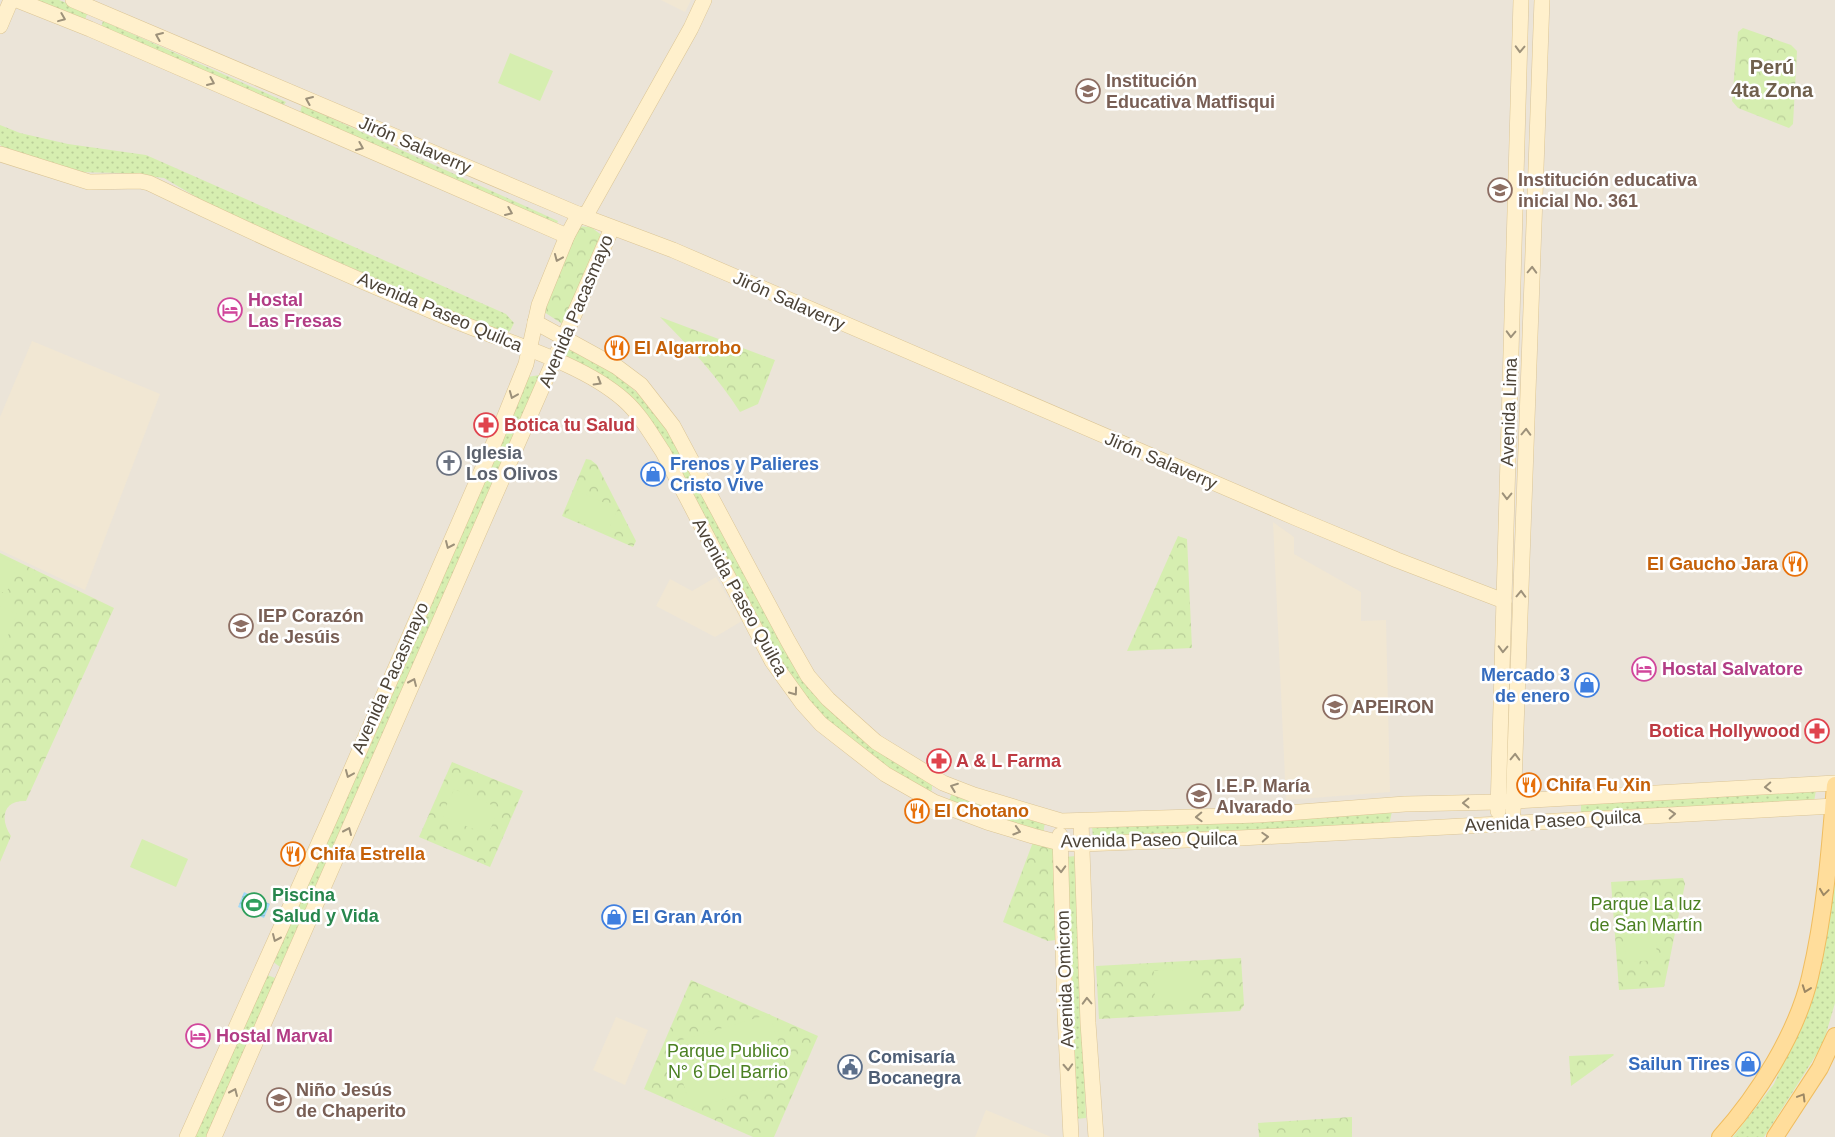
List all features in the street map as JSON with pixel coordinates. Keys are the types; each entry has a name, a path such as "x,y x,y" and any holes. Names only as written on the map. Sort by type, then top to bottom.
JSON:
{"main road":[{"path":"0,26 11,0"},
{"name":"Jirón Salaverry","path":"17,0 90,29 567,236"},
{"name":"Jirón Salaverry","path":"74,0 582,216 673,250 1388,557 1504,601"},
{"name":"Avenida Pacasmayo","path":"187,1137 496,438 530,350 539,305 567,236 582,216 687,36 704,0"},
{"name":"Avenida Lima","path":"1506,802 1504,601 1521,0"},
{"name":"Avenida Lima","path":"1505,824 1542,0"},
{"name":"Avenida Paseo Quilca","path":"3,156 89,182 140,181 149,183 206,211 446,317 554,360 578,371 624,400 646,426 663,452 772,661 820,724 885,774 934,802 987,822 1060,843 1082,844 1240,838 1834,806"},
{"name":"Avenida Pacasmayo","path":"214,1137 612,228"},
{"name":"Avenida Paseo Quilca","path":"536,322 616,367 641,385 673,426 808,676 858,729 888,750 943,783 974,795 1061,821 1082,821 1260,814 1405,804 1506,802 1835,784"},
{"path":"1720,1137 1752,1100 1771,1069 1794,1021 1810,978 1825,892 1835,784"},
{"name":"Avenida Omicron","path":"1061,821 1060,843 1071,1137"},
{"name":"Avenida Omicron","path":"1082,821 1088,1023 1096,1137"},
{"path":"1775,1137 1820,1068 1835,1036"}],"shaded area":[{"path":"0,0 1835,0 1835,1137 0,1137"},
{"path":"661,0 691,0 685,12"},
{"path":"32,341 160,394 85,590 0,550 0,417"},
{"name":"APEIRON","path":"1273,522 1294,537 1294,554 1361,592 1361,621 1386,620 1390,792 1286,800"},
{"path":"716,577 742,621 715,637 656,606 670,579 692,591"},
{"path":"616,1017 648,1030 625,1085 593,1070"},
{"path":"986,1110 1051,1137 975,1137"}],"green space":[{"path":"32,0 59,0 88,12 84,22"},
{"path":"103,21 286,102 282,108 101,28"},
{"path":"1743,28 1791,45 1797,51 1793,124 1789,128 1738,108 1732,101 1738,32"},
{"path":"510,53 553,71 540,101 498,83"},
{"path":"302,105 558,221 555,228 300,113"},
{"path":"0,125 20,133 68,144 146,155 506,314 514,323 510,331 503,334 215,208 164,178 123,173 73,172 7,150 0,145"},
{"path":"576,226 591,227 604,237 564,325 541,310"},
{"path":"660,317 775,360 758,404 740,412 703,362"},
{"path":"568,346 615,374 648,402 671,432 803,679 932,784 932,790 928,793 880,765 825,723 778,659 644,415 565,359"},
{"path":"540,375 280,967 272,961 527,377"},
{"path":"586,459 591,460 597,465 636,541 633,547 562,516"},
{"path":"578,491 618,509 607,534 566,516"},
{"path":"1178,536 1187,539 1192,648 1127,651"},
{"path":"0,553 114,608 26,801 12,804 5,812 5,824 11,836 0,862"},
{"path":"0,556 18,564 6,594 0,591"},
{"path":"0,606 17,614 0,655"},
{"path":"452,762 523,791 490,867 419,837"},
{"path":"454,789 499,808 488,835 442,816"},
{"path":"1816,790 1814,802 1581,815 1581,803"},
{"path":"952,793 1045,822 1043,835 948,803"},
{"path":"1392,811 1389,826 1093,837 1092,826"},
{"path":"1835,831 1835,1003 1823,1044 1764,1137 1733,1137 1774,1084 1808,1006 1827,935 1833,879"},
{"path":"142,839 188,859 176,887 130,867"},
{"path":"1033,842 1055,848 1056,940 1048,941 1003,922"},
{"path":"1076,856 1086,1118 1076,1119 1064,857"},
{"name":"Parque La luz de San Martín","path":"1683,878 1685,884 1664,987 1619,990 1611,882"},
{"path":"1654,903 1657,960 1626,962 1622,905"},
{"path":"1241,958 1244,1005 1240,1011 1099,1019 1096,966"},
{"path":"1201,969 1202,1000 1155,1002 1154,971"},
{"path":"267,975 278,979 207,1137 194,1137"},
{"name":"Parque Publico N° 6 Del Barrio","path":"691,980 818,1036 774,1137 753,1137 644,1089"},
{"path":"770,1014 789,1080 691,1109 671,1043"},
{"path":"1614,1055 1571,1086 1569,1056"},
{"path":"1352,1117 1352,1137 1259,1137 1258,1123"}],"water":[{"name":"Piscina Salud y Vida","path":"244,892 270,904 264,918 238,907"}],"place":[{"name":"Institución Educativa Matfisqui","path":"1088,91"},
{"name":"Institución educativa inicial No. 361","path":"1500,190"},
{"name":"Hostal Las Fresas","path":"230,310"},
{"name":"El Algarrobo","path":"617,348"},
{"name":"Botica tu Salud","path":"486,425"},
{"name":"Iglesia Los Olivos","path":"449,463"},
{"name":"Frenos y Palieres Cristo Vive","path":"653,474"},
{"name":"El Gaucho Jara","path":"1795,564"},
{"name":"IEP Corazón de Jesúis","path":"241,626"},
{"name":"Hostal Salvatore","path":"1644,669"},
{"name":"Mercado 3 de enero","path":"1587,685"},
{"name":"APEIRON","path":"1335,707"},
{"name":"Botica Hollywood","path":"1817,731"},
{"name":"A & L Farma","path":"939,761"},
{"name":"Chifa Fu Xin","path":"1529,785"},
{"name":"I.E.P. María Alvarado","path":"1199,796"},
{"name":"El Chotano","path":"917,811"},
{"name":"Chifa Estrella","path":"293,854"},
{"name":"Piscina Salud y Vida","path":"254,905"},
{"name":"El Gran Arón","path":"614,917"},
{"name":"Hostal Marval","path":"198,1036"},
{"name":"Sailun Tires","path":"1748,1064"},
{"name":"Comisaría Bocanegra","path":"850,1067"},
{"name":"Niño Jesús de Chaperito","path":"279,1100"}],"district":[{"name":"Perú 4ta Zona","path":"1772,78"}]}
